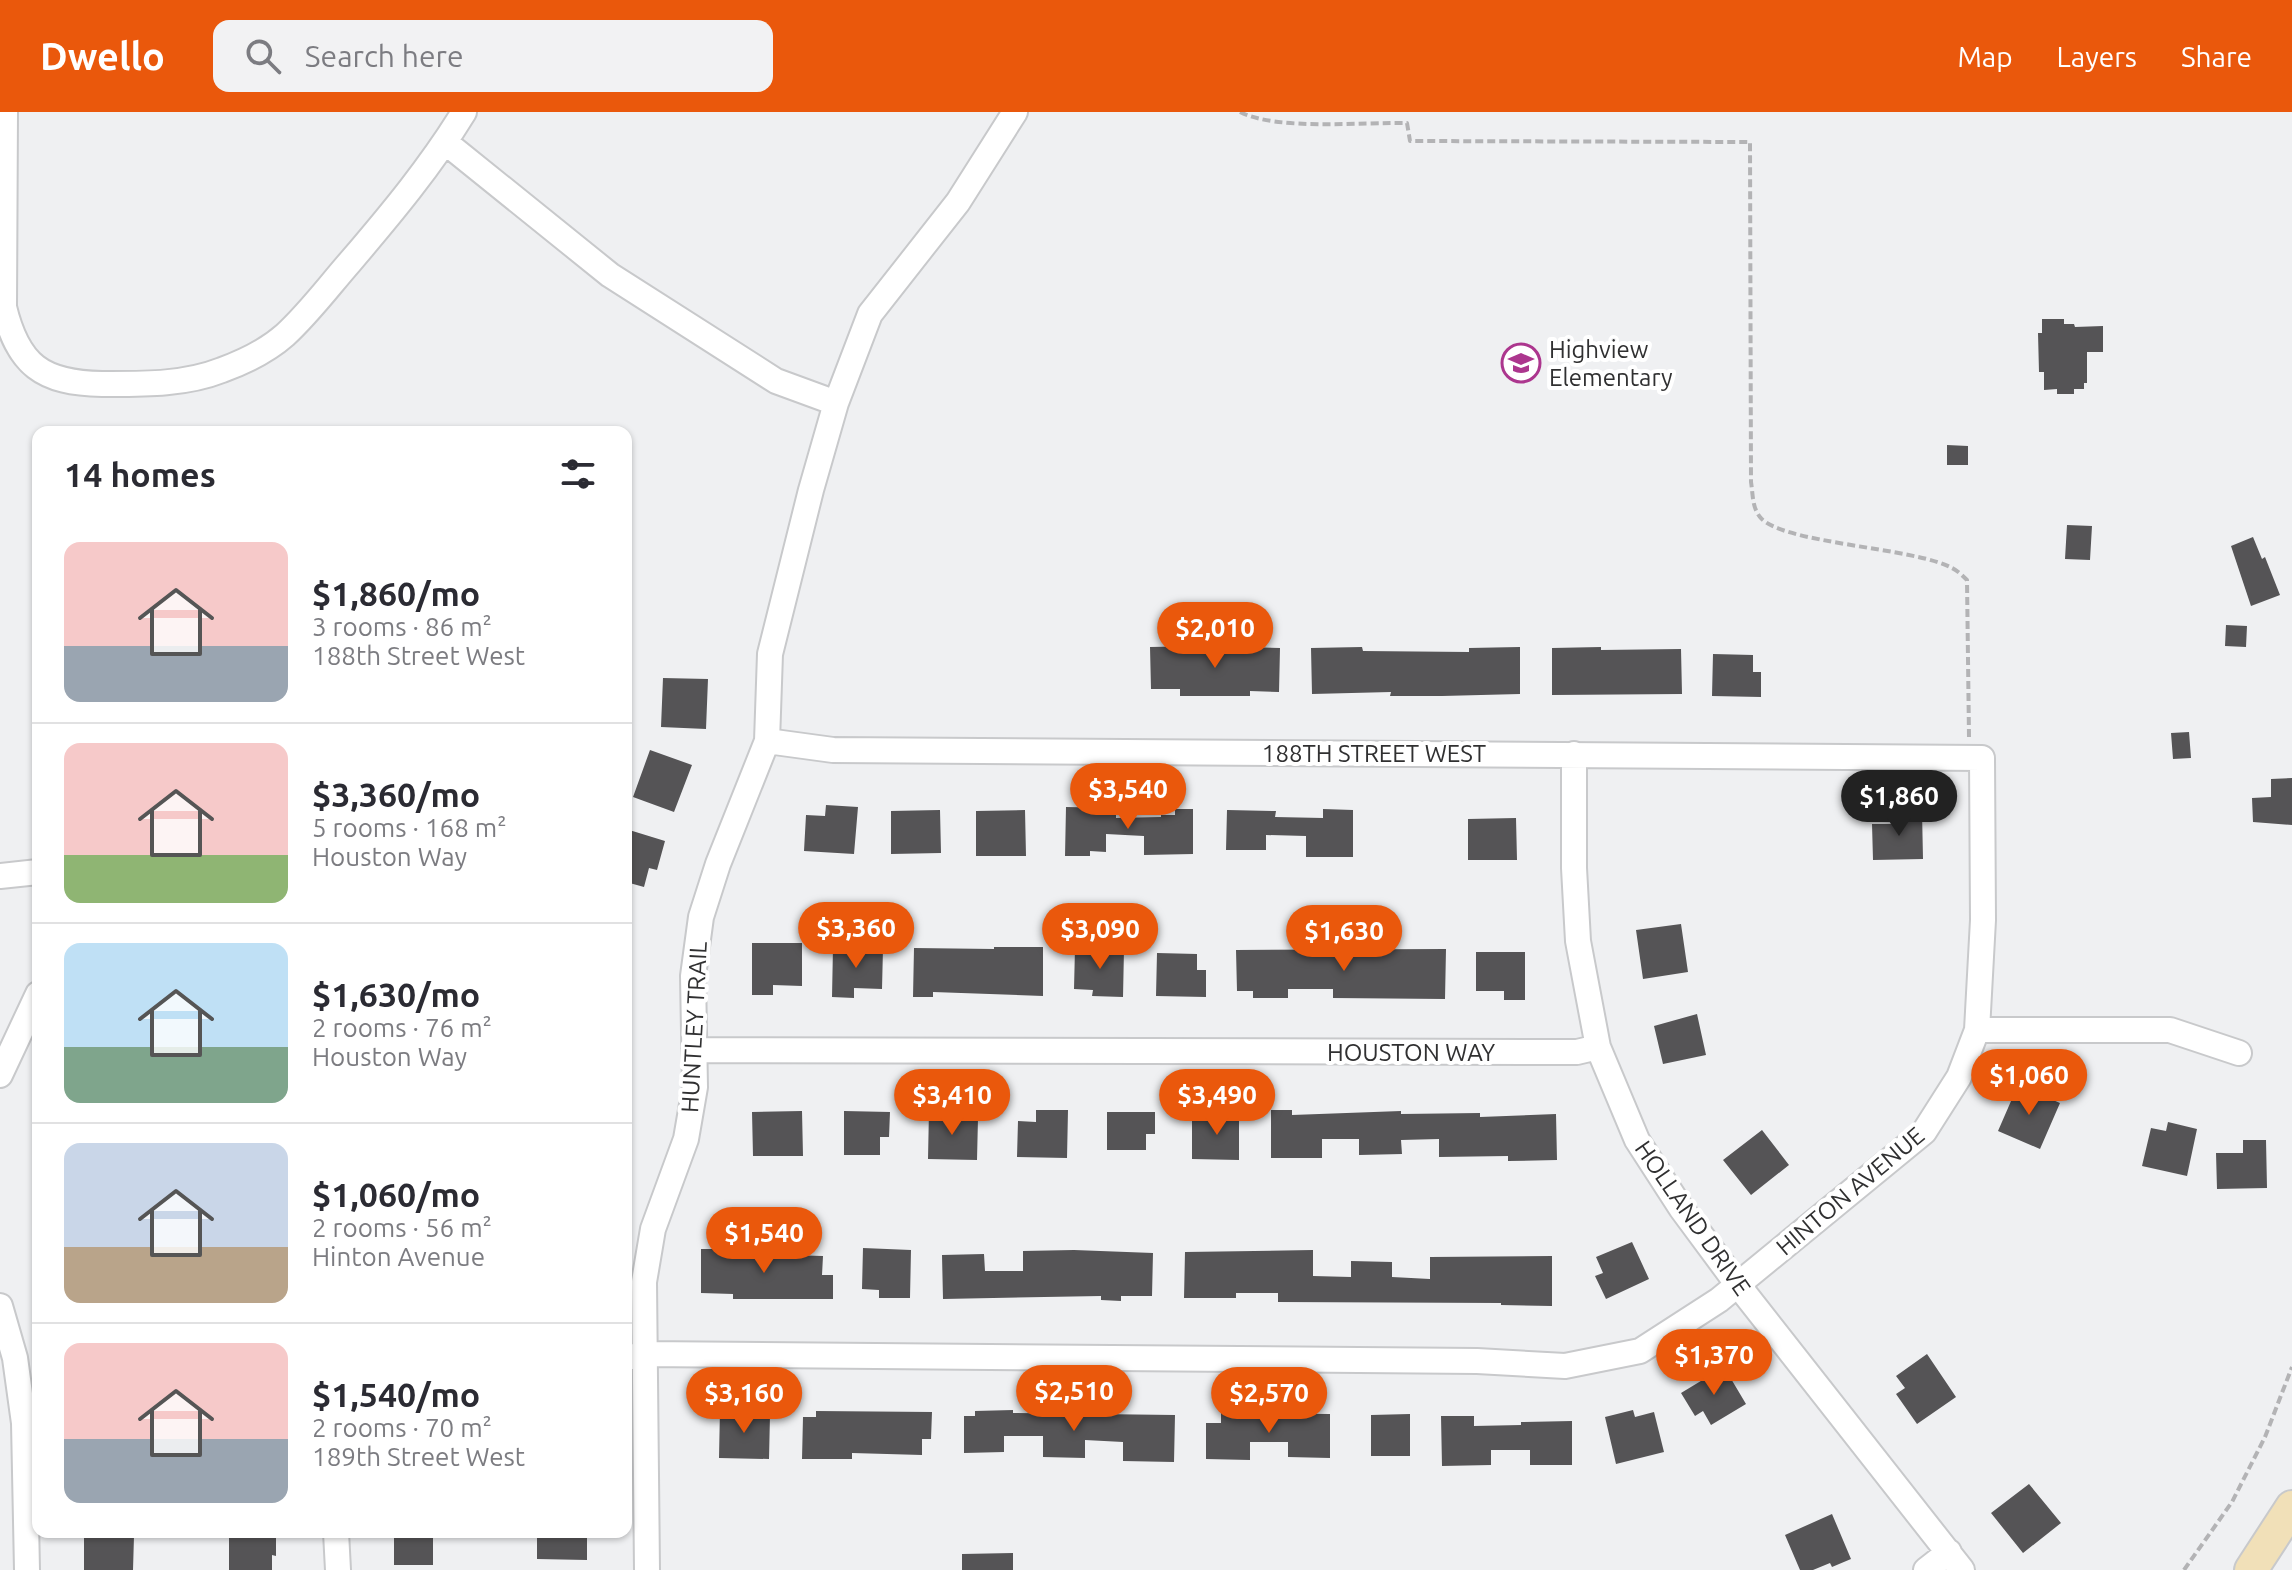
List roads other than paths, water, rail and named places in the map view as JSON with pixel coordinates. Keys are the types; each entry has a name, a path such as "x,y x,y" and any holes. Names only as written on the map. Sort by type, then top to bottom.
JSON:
{"street":[{"path":"5,112 4,307 18,350 31,363 53,376 74,383 149,384 187,380 220,371 256,355 284,336 397,206 464,112"},
{"name":"HUNTLEY TRAIL","path":"647,1570 634,1356 653,1229 686,1139 695,1087 693,976 701,917 718,864 767,741 770,654 836,403 870,314 958,202 1015,112"},
{"path":"445,142 610,275 776,381 836,403"},
{"name":"188TH STREET WEST","path":"767,741 833,750 1975,758"},
{"name":"HOLLAND DRIVE","path":"1574,754 1574,868 1578,941 1598,1047 1637,1140 1681,1208 1738,1285 1955,1561"},
{"name":"HINTON AVENUE","path":"634,1356 1477,1361 1565,1366 1640,1351 1719,1300 1924,1132 1959,1077 1977,1030 1983,920 1975,758"},
{"path":"0,876 32,873"},
{"path":"0,1075 32,1007"},
{"path":"1977,1030 2170,1030 2239,1053"},
{"name":"HOUSTON WAY","path":"695,1050 1577,1052 1598,1047"},
{"path":"0,1306 15,1358 24,1423 27,1570"},
{"path":"2251,1570 2292,1507"},
{"path":"336,1538 338,1570"},
{"path":"1926,1570 1955,1561"}],"place":[{"name":"Highview Elementary","path":"1521,363"}]}
